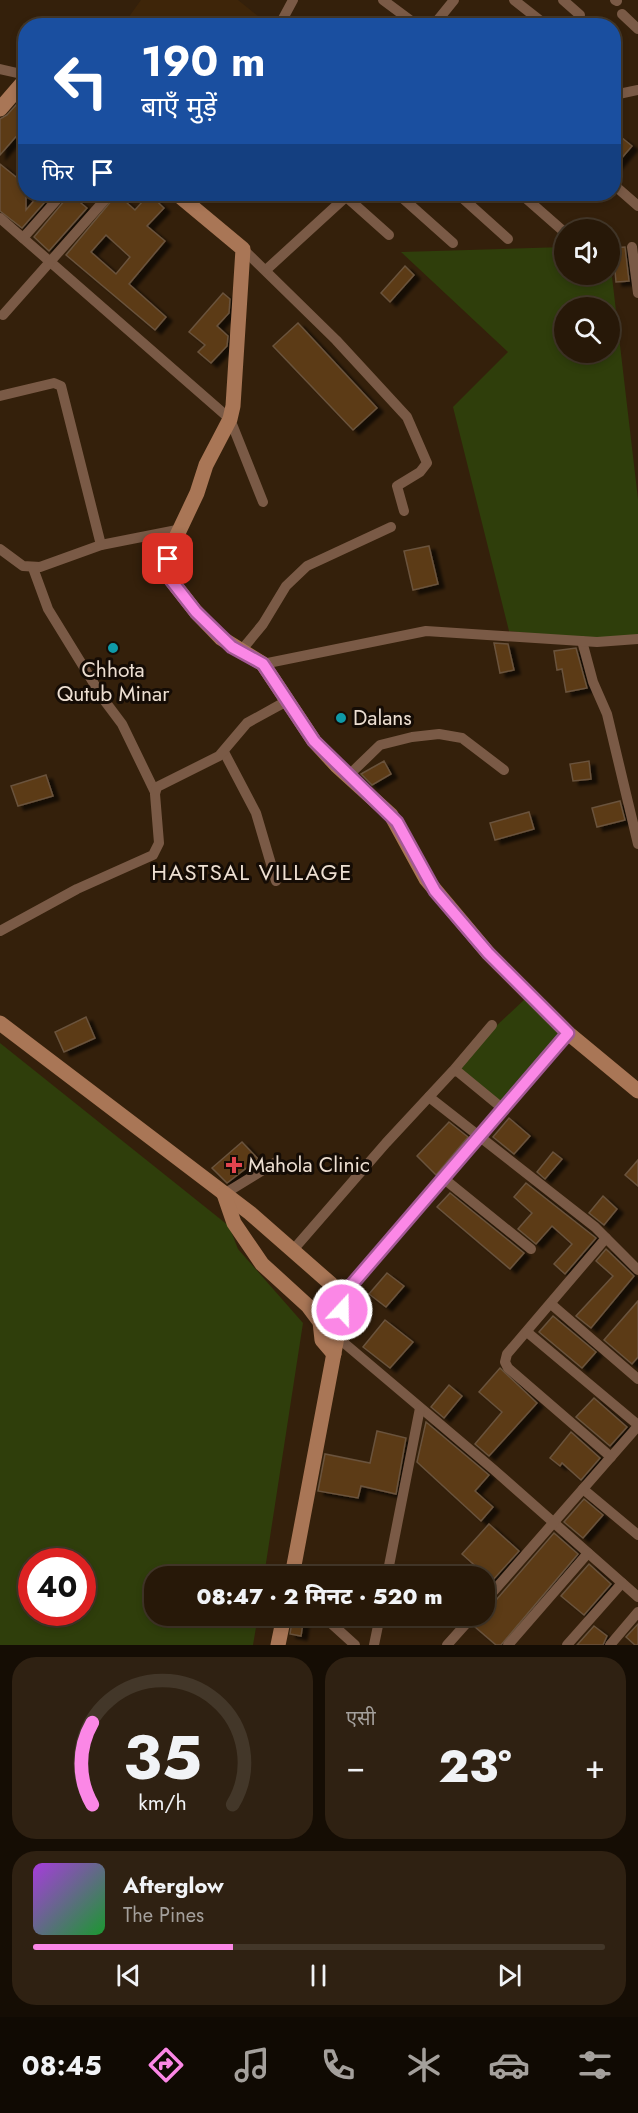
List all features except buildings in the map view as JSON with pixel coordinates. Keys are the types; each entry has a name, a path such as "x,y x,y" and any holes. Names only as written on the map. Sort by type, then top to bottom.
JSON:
{"street":[{"path":"283,18 293,0"},
{"path":"383,0 407,18"},
{"path":"439,18 454,0"},
{"path":"513,0 537,18"},
{"path":"563,0 580,15"},
{"path":"622,14 638,29"},
{"path":"0,69 18,75"},
{"path":"0,109 18,87"},
{"path":"621,92 638,90"},
{"path":"621,191 638,206"},
{"path":"23,238 56,201"},
{"path":"3,315 104,201"},
{"path":"190,201 266,270 336,340 412,424 427,463 424,469 397,486 404,511"},
{"path":"266,270 339,201"},
{"path":"353,201 389,235"},
{"path":"406,201 453,243"},
{"path":"466,201 508,239"},
{"path":"529,201 554,223"},
{"path":"0,218 230,419 263,502"},
{"path":"632,247 638,293"},
{"path":"243,249 233,406 230,419 177,530 168,559 171,580 211,629 240,652 263,664 285,702 314,741 397,822 426,879 488,953 568,1033 638,1091"},
{"path":"0,396 54,383 61,386 101,545"},
{"path":"240,652 263,624 286,586 307,566 391,527"},
{"path":"0,549 14,561 33,568 101,545 177,530"},
{"path":"0,931 86,885 153,855 159,843 155,792 122,724 104,700 48,609 33,568"},
{"path":"263,664 426,631 582,641 610,642 638,639"},
{"path":"582,641 593,682 607,714 638,844"},
{"path":"155,792 159,786 224,752 247,723 285,702"},
{"path":"348,776 380,745 412,737 439,734 462,738 504,770"},
{"path":"224,752 256,813 276,882"},
{"path":"0,1023 224,1194 293,1250 342,1296"},
{"path":"293,1250 492,1025"},
{"path":"294,1566 334,1354 342,1296 568,1033"},
{"path":"453,1071 502,1108"},
{"path":"429,1097 606,1238 638,1270"},
{"path":"224,1194 276,1162"},
{"path":"443,1178 531,1249"},
{"path":"224,1194 234,1224 262,1264 308,1306 320,1322 322,1340 334,1354"},
{"path":"606,1238 507,1354 505,1365 611,1457"},
{"path":"551,1304 638,1379"},
{"path":"495,1590 638,1426 527,1332"},
{"path":"337,1337 638,1597"},
{"path":"389,1566 420,1408"},
{"path":"583,1489 638,1535"},
{"path":"507,1645 588,1553"},
{"path":"567,1645 622,1583"},
{"path":"610,1645 638,1612"},
{"path":"278,1645 282,1626"},
{"path":"334,1626 355,1645"},
{"path":"374,1645 378,1626"},
{"path":"447,1645 464,1626"}],"shaded area":[{"path":"141,0 238,0 260,18 128,18"}],"green space":[{"path":"554,247 554,285 613,285 614,297 554,297 554,363 620,363 620,345 638,499 638,635 606,641 509,631 453,407 508,352 401,252"},
{"path":"525,999 565,1035 500,1105 458,1069 479,1042"},
{"path":"0,1043 229,1226 238,1249 303,1323 266,1566 144,1566 144,1626 256,1626 253,1645 0,1645"}],"place":[{"name":"Chhota Qutub Minar","path":"113,648"},
{"name":"Dalans","path":"341,718"},
{"name":"Mahola Clinic","path":"234,1165"}],"district":[{"name":"HASTSAL VILLAGE","path":"252,872"}],"route":[{"path":"168,559 168,571 178,591 221,638 232,647 263,664 285,702 322,751 392,815 426,879 435,891 488,953 568,1033 342,1296 342,1310"}]}
